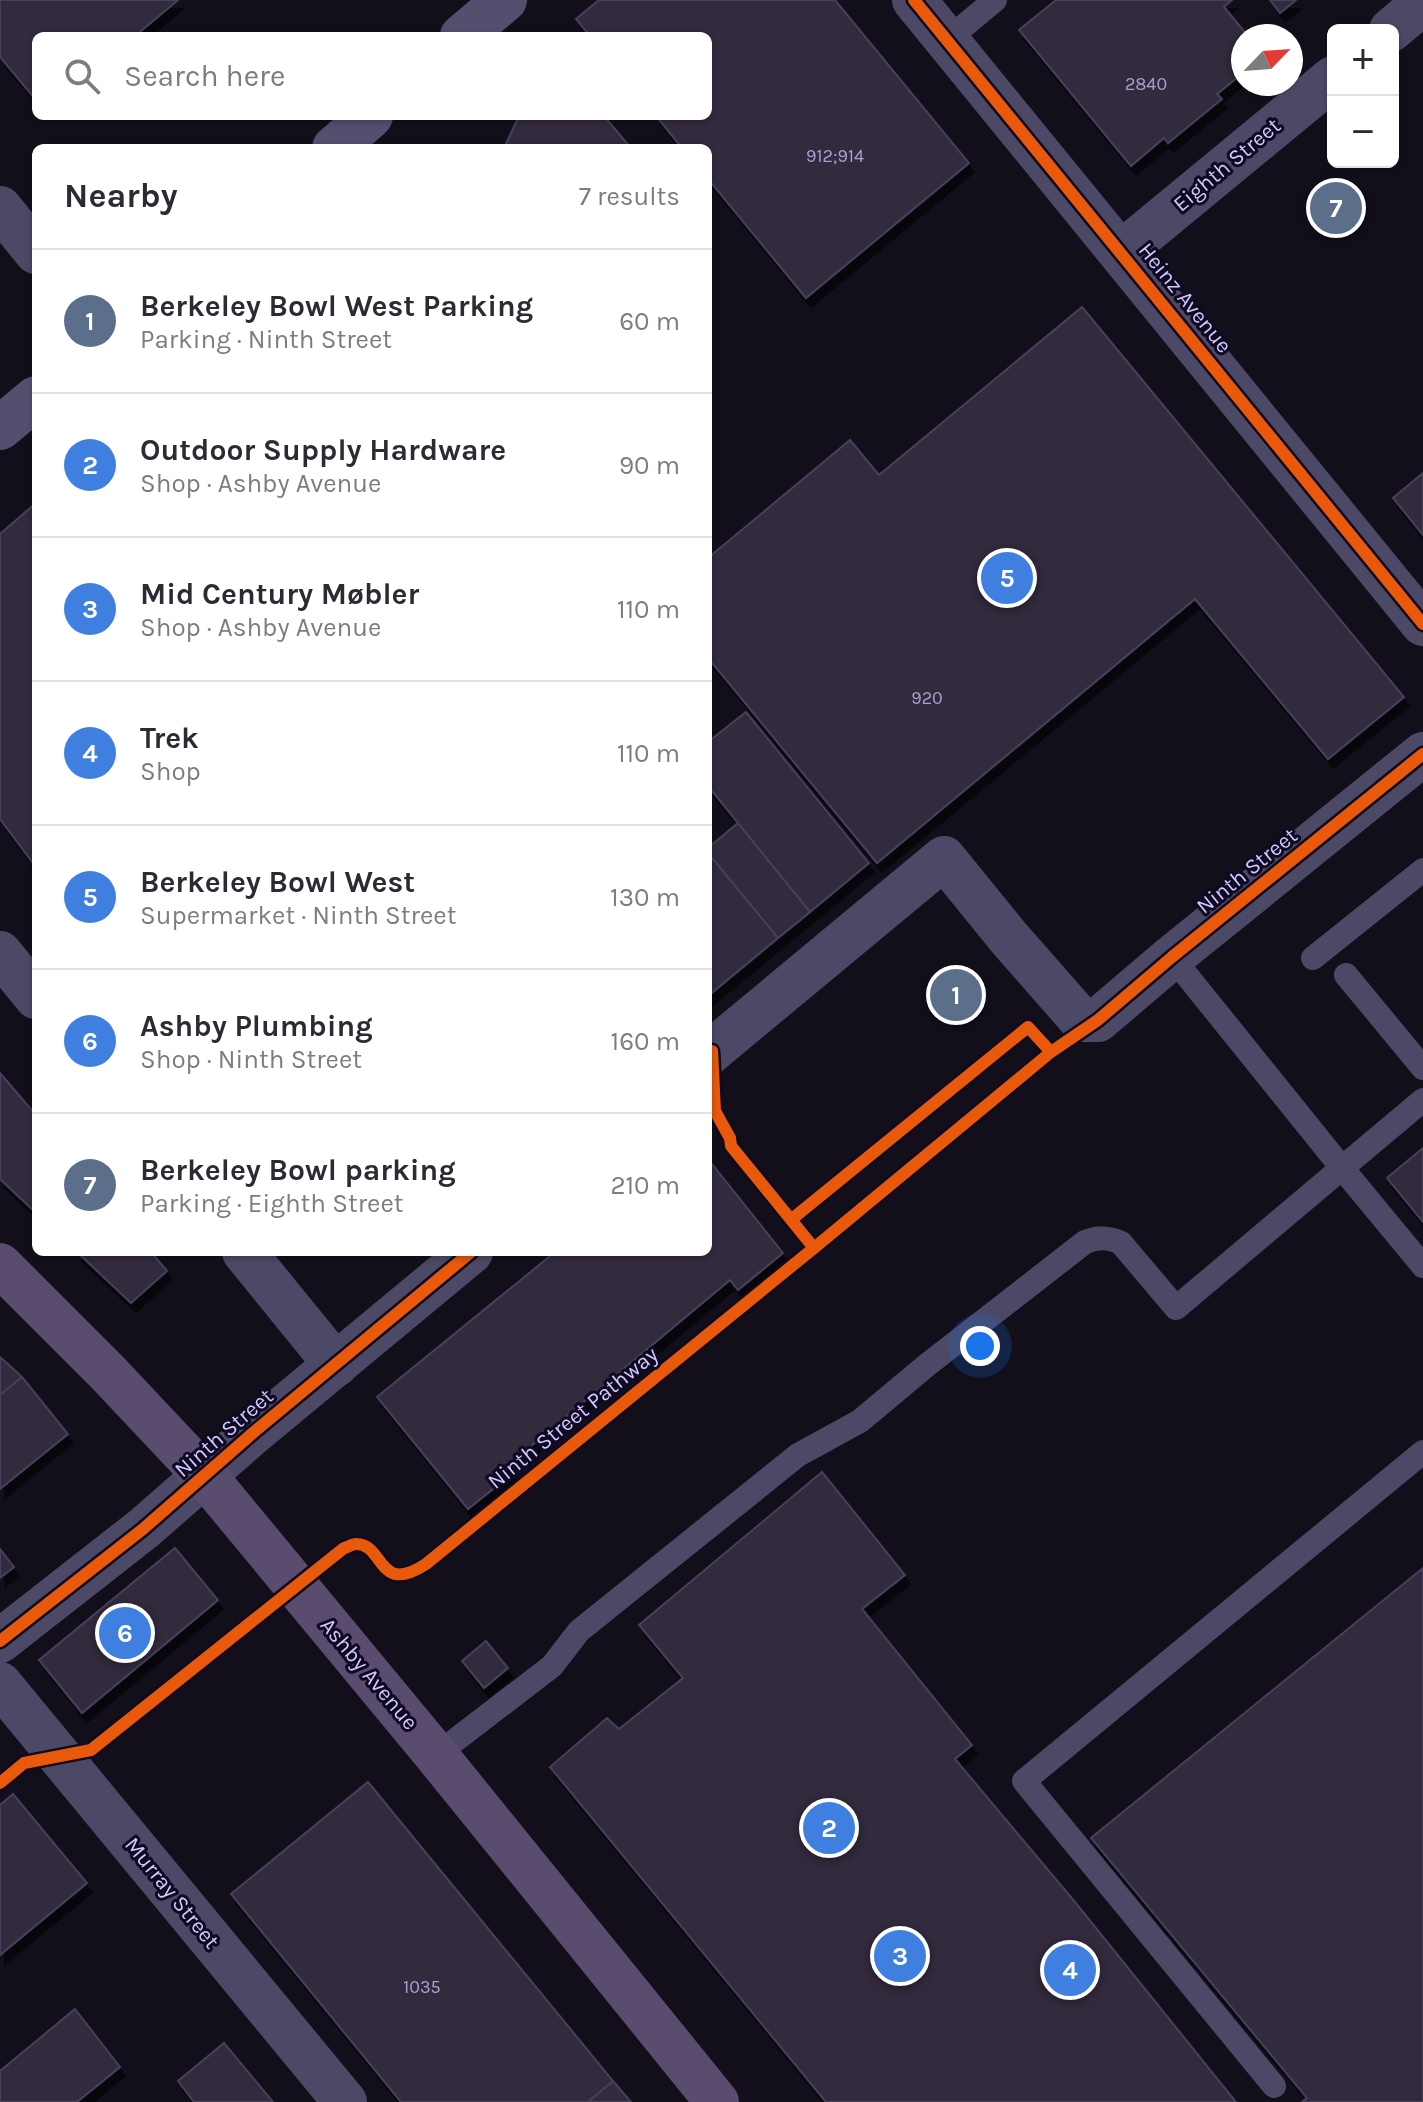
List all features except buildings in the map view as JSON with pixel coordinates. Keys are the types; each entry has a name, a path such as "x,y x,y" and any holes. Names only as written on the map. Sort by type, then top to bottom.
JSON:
{"main road":[{"name":"Ashby Avenue","path":"0,1265 205,1476 717,2102"}],"street":[{"path":"467,32 505,0"},
{"name":"Heinz Avenue","path":"914,0 1423,624"},
{"path":"1398,24 1423,3"},
{"name":"Eighth Street","path":"1122,252 1327,83"},
{"path":"339,144 366,120"},
{"path":"0,208 32,247"},
{"path":"0,428 32,401"},
{"name":"Ninth Street","path":"712,1048 944,858 1081,1020 1098,1020 1423,754"},
{"path":"0,953 32,992"},
{"path":"247,1256 336,1365"},
{"name":"Ninth Street","path":"0,1641 143,1529 254,1432 466,1256"},
{"name":"Murray Street","path":"0,1684 345,2102"}],"lane":[{"path":"947,40 995,0"},
{"path":"1313,958 1423,870"},
{"path":"1172,957 1423,1266"},
{"path":"1346,975 1423,1068"},
{"path":"436,1755 552,1666 579,1631 798,1455 860,1421 1085,1242 1109,1238 1121,1243 1176,1308 1423,1100"},
{"path":"1274,2086 1024,1781 1423,1452"}],"cycle path":[{"path":"914,0 1423,624"},
{"name":"Ninth Street Pathway","path":"0,1783 24,1763 91,1750 344,1548 356,1544 365,1546 390,1572 398,1574 426,1564 1051,1052 1098,1020 1423,754"},
{"path":"792,1219 1028,1027 1051,1052"},
{"path":"712,1051 715,1111 730,1138 731,1146 814,1248"},
{"path":"0,1641 143,1529 254,1432 466,1256"}],"place":[{"name":"Berkeley Bowl parking","path":"1336,208"},
{"name":"Berkeley Bowl West","path":"1007,578"},
{"name":"Berkeley Bowl West Parking","path":"956,995"},
{"name":"Ashby Plumbing","path":"125,1633"},
{"name":"Outdoor Supply Hardware","path":"829,1828"},
{"name":"Mid Century Møbler","path":"900,1956"},
{"name":"Trek","path":"1070,1970"}]}
